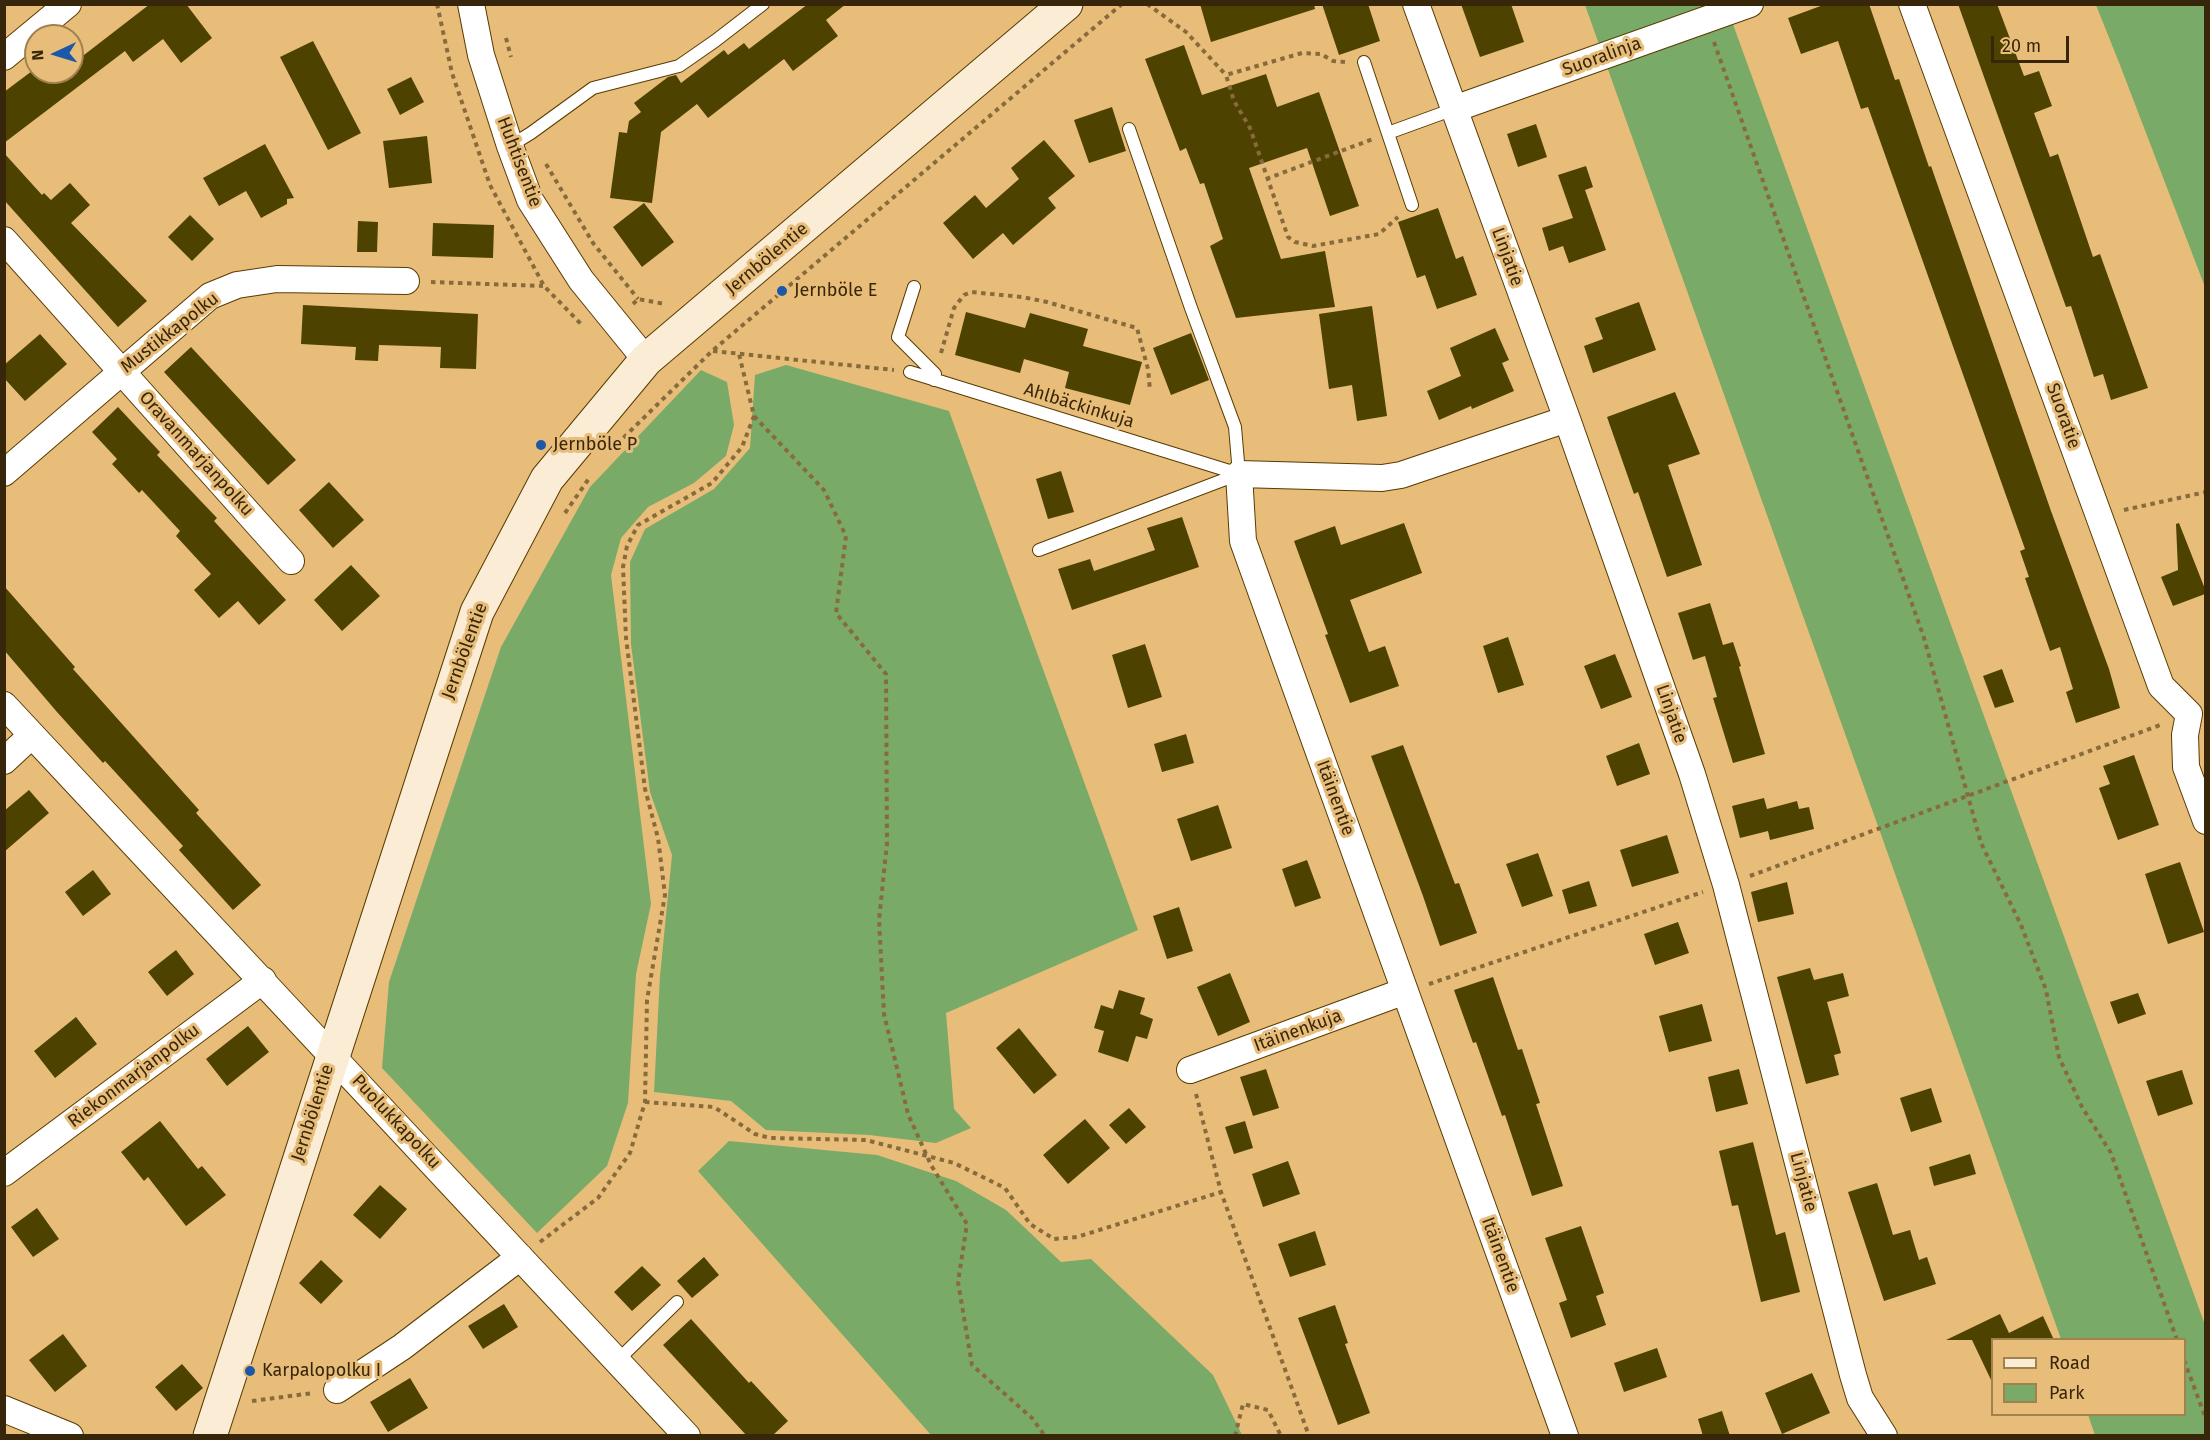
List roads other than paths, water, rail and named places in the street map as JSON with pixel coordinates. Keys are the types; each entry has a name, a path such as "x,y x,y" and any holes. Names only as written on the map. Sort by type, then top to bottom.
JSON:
{"street":[{"path":"4,57 68,4"},
{"name":"Huhtisentie","path":"471,4 481,55 521,140 530,200 581,280 646,360"},
{"name":"Jernbölentie","path":"210,1436 477,612 547,480 646,360 1066,4"},
{"name":"Linjatie","path":"1416,4 1567,419 1677,731 1725,885 1853,1375 1860,1398 1884,1436"},
{"name":"Suoralinja","path":"1454,110 1750,4"},
{"name":"Suoratie","path":"1912,4 2161,686 2197,712"},
{"name":"Oravanmarjanpolku","path":"4,240 291,561"},
{"name":"Mustikkapolku","path":"4,473 210,296 237,285 277,279 406,281"},
{"path":"1239,474 1382,478 1401,475 1567,419"},
{"name":"Itäinentie","path":"1239,474 1243,542 1565,1436"},
{"name":"Puolukkapolku","path":"4,705 687,1436"},
{"path":"2197,712 2185,735 2186,767 2205,821"},
{"path":"4,761 32,735"},
{"name":"Riekonmarjanpolku","path":"4,1173 263,980"},
{"name":"Itäinenkuja","path":"1190,1070 1405,991"},
{"path":"337,1390 402,1347 520,1257"},
{"path":"4,1408 69,1436"}],"lane":[{"path":"521,140 593,87 679,66 763,4"},
{"path":"1364,62 1412,205"},
{"path":"1388,133 1454,110"},
{"path":"1039,550 1239,474 1235,427 1129,129"},
{"path":"914,287 898,338 934,377"},
{"name":"Ahlbäckinkuja","path":"910,372 934,377 1239,474"},
{"path":"617,1361 677,1302"}],"place":[{"name":"Jernböle E","path":"782,291"},
{"name":"Jernböle P","path":"541,445"},
{"name":"Karpalopolku I","path":"250,1371"}]}
